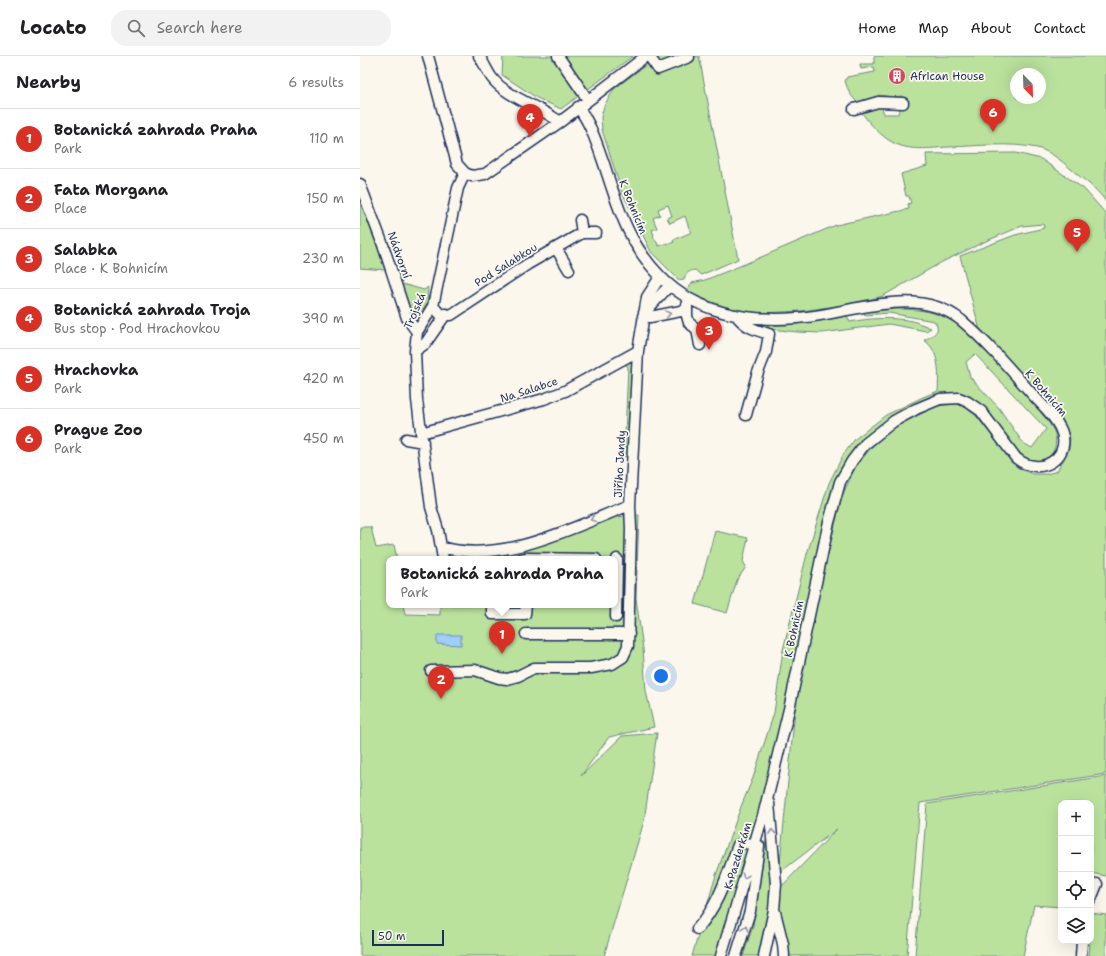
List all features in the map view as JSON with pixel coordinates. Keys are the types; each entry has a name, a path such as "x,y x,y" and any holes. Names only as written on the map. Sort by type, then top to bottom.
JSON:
{"street":[{"path":"428,56 457,164 465,173 472,176 485,174 560,122 647,56 658,69 689,57"},
{"path":"479,56 492,78 504,90 538,108 560,122"},
{"path":"558,56 588,100"},
{"path":"854,109 878,102 903,103"},
{"name":"K Bohnicím","path":"578,107 594,136 622,218 633,241 660,277 670,286 701,305 736,315 759,319 798,318 902,302 927,304 943,309 959,319 973,331 1010,369 1056,422 1063,436 1061,450 1052,462 1039,467 1023,464 1016,458 981,411 959,398 940,399 916,409 894,421 865,444 852,461 840,482 828,526 790,705 764,812"},
{"name":"Trojská","path":"442,556 438,530 431,507 417,400 415,351 417,332 433,306 458,188 465,173"},
{"name":"Nádvorní","path":"360,184 383,245 407,318 417,332"},
{"path":"580,220 582,233"},
{"name":"Pod Salabkou","path":"446,314 451,315 528,264 582,233 596,233"},
{"path":"556,248 569,270"},
{"name":"Jiřího Jandy","path":"441,547 454,551 478,552 496,550 538,541 630,505 638,351 646,315 645,295 660,277"},
{"path":"646,315 670,286"},
{"path":"690,299 686,310 689,323 697,329 700,346"},
{"path":"433,306 440,314 446,314"},
{"path":"646,315 686,310"},
{"path":"415,351 426,344 446,314"},
{"path":"736,315 742,323 754,330 769,334 766,352 757,375 746,415"},
{"name":"Na Salabce","path":"422,438 558,394 638,351"},
{"path":"406,439 422,438"},
{"path":"431,671 475,670 499,678 507,679 518,676 534,668 592,668 612,664 623,656 628,646 629,634 630,505"},
{"path":"618,559 630,560"},
{"path":"492,608 492,614 525,614 526,608"},
{"path":"616,608 616,617"},
{"path":"526,634 629,634"},
{"path":"764,956 774,910 776,884 768,795"},
{"name":"K Pazderkám","path":"721,956 764,812"},
{"name":"K Pazderkám","path":"736,956 750,911 764,812"},
{"path":"697,929 705,920 719,898 738,845 743,843 754,844"},
{"path":"1094,892 1097,884"},
{"path":"736,906 744,902 750,911"},
{"path":"774,910 783,944 784,956"},
{"path":"1081,956 1082,944"}],"green space":[{"path":"503,56 633,56 561,109 537,98 502,75"},
{"path":"658,56 699,56 738,259 701,275 695,270 691,271 684,279 679,280 651,252 621,190 602,130 601,117 604,106 614,89","holes":["668,205 672,216 667,218 670,223 685,216 692,232 673,240 674,242 659,246 653,236 652,230 657,228 653,218 660,215 658,209"]},
{"path":"874,56 1106,56 1106,202 1093,187 1064,163 1048,152 1037,148 1015,145 982,145 913,148 899,145 888,140 868,121 862,113 865,108 877,106 882,108 884,114 898,114 900,107 909,103 902,96 893,97 878,95 876,100 858,103 850,93 845,81 847,77 875,72 874,67 861,69 860,64 874,64"},
{"path":"1016,153 1041,159 1084,189 1106,214 1106,774 920,803 907,956 787,956 778,909 779,889 837,829 779,873 799,669 842,496 855,468 870,449 890,430 936,406 957,404 964,406 977,417 1018,468 1033,474 1047,474 1057,471 1069,450 1070,438 1065,425 980,330 960,256 1015,235 1044,228 1043,224 1022,226 942,262 883,296 858,303 801,311 761,313 731,309 686,292 692,283 705,280 745,264 836,225 909,209 908,204 911,203 909,196 906,196 901,174 927,166 926,154"},
{"path":"360,200 386,270 360,268"},
{"path":"402,284 424,290 428,287 427,304 421,313 417,314 409,308 401,286"},
{"path":"896,309 920,310 942,316 956,324 994,359 1040,411 1055,434 1055,448 1050,456 1043,460 1036,461 1024,457 1005,434 974,405 960,394 950,392 937,394 910,406 873,432 865,439 853,454 841,471 781,728 757,823 722,938 715,956 692,956 716,875 753,778 774,713 783,650 807,554 829,483 843,455 855,439 886,415 938,391 936,356 924,340 933,335 937,330 934,321 889,313 865,315 864,312","holes":["975,354 1046,429 1032,448 1023,443 999,408 970,377 966,362"]},
{"path":"847,316 850,322 873,319 898,319 913,321 931,328 926,331 889,324 822,333 762,328 756,325 786,325"},
{"path":"626,361 631,362 632,366 627,456 624,457 628,367 625,364"},
{"path":"639,515 636,598 643,649 646,691 654,727 609,737 581,776 622,736 657,733 644,821 604,956 360,956 360,527 371,527 376,548 394,545 396,556 386,556 386,608 404,608 405,614 440,615 440,608 618,608 618,556 484,556 542,541 544,545 616,517"},
{"path":"715,531 748,538 743,561 746,567 737,580 727,613 695,604"},
{"path":"1106,776 1106,876 1094,874 1094,800 1058,800 1058,907 1034,905 1023,956 915,956 927,804"},
{"path":"767,834 770,835 770,905 761,956 743,956 753,926"},
{"path":"1094,913 1106,915 1106,956 1089,956 1090,944 1094,944"}],"water":[{"path":"437,635 461,635 461,645 437,644"}],"place":[{"name":"African House","path":"897,76"},
{"name":"Prague Zoo","path":"993,132"},
{"name":"Botanická zahrada Troja","path":"530,137"},
{"name":"Hrachovka","path":"1077,252"},
{"name":"Salabka","path":"709,350"},
{"name":"Botanická zahrada Praha","path":"502,654"},
{"name":"Fata Morgana","path":"441,699"}]}
